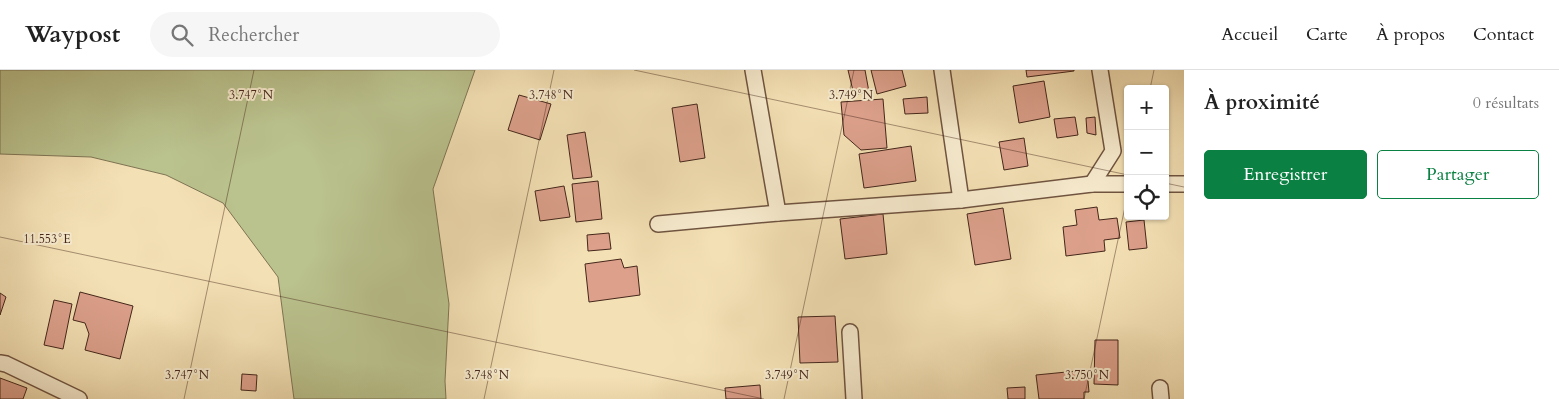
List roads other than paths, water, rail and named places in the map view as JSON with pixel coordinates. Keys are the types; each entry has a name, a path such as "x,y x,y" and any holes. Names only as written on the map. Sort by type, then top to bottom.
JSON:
{"street":[{"path":"754,70 778,213"},
{"path":"942,70 960,200"},
{"path":"1092,184 1113,151 1100,70"},
{"path":"658,224 960,200 1092,184 1124,184"},
{"path":"1169,184 1184,184"},
{"path":"850,332 854,399"},
{"path":"0,362 79,399"}]}
